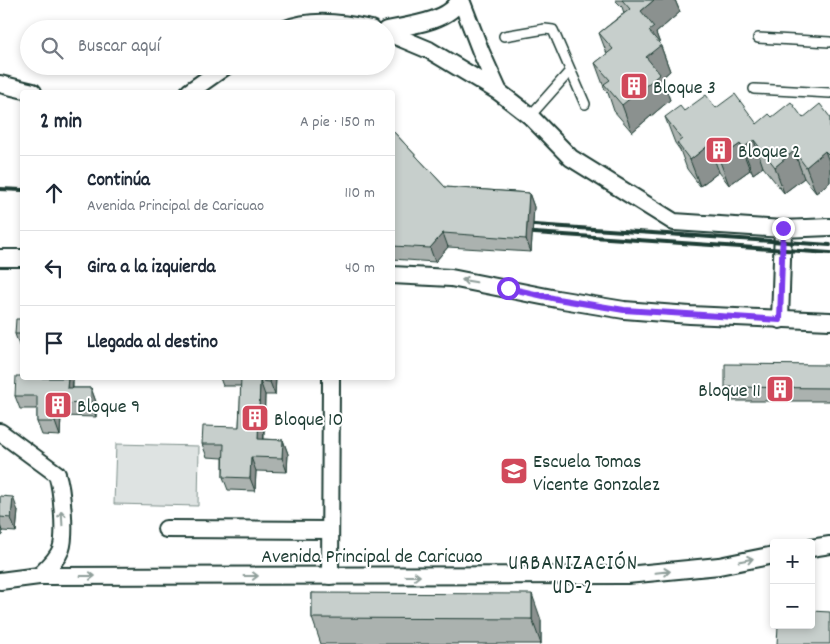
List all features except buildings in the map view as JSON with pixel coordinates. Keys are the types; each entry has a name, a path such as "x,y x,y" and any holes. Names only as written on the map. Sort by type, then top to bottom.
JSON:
{"street":[{"path":"395,29 444,16 457,6 460,0"},
{"path":"460,0 500,92"},
{"path":"395,35 428,50 500,92 530,116 571,158 674,222 783,228 830,227"},
{"path":"192,90 213,75"},
{"path":"0,84 25,90"},
{"path":"780,320 783,228"},
{"path":"0,258 20,258"},
{"path":"395,275 451,278 624,310 780,320 830,321"},
{"path":"330,576 331,380"},
{"path":"0,432 57,474 60,484 62,548 57,557 40,576"},
{"path":"166,529 330,530"},
{"path":"815,547 830,545"},
{"name":"Avenida Principal de Caricuao","path":"0,581 40,576 627,576 719,566 770,556"}],"lane":[{"path":"504,36 553,30 585,104"},
{"path":"758,38 830,42"},
{"path":"530,116 570,71"},
{"path":"754,89 830,94"}],"shaded area":[{"path":"116,444 199,446 198,506 114,504"}],"railway":[{"path":"0,189 20,190"},
{"path":"520,224 830,245"},
{"path":"520,232 830,253"}],"place":[{"name":"Bloque 3","path":"634,86"},
{"name":"Bloque 2","path":"719,150"},
{"name":"Bloque 11","path":"780,389"},
{"name":"Bloque 9","path":"58,405"},
{"name":"Bloque 10","path":"255,418"},
{"name":"Escuela Tomas Vicente Gonzalez","path":"514,471"}],"district":[{"name":"URBANIZACIÓN UD-2","path":"573,574"}],"route":[{"path":"508,288 557,299 624,310 780,320 783,228"}]}
